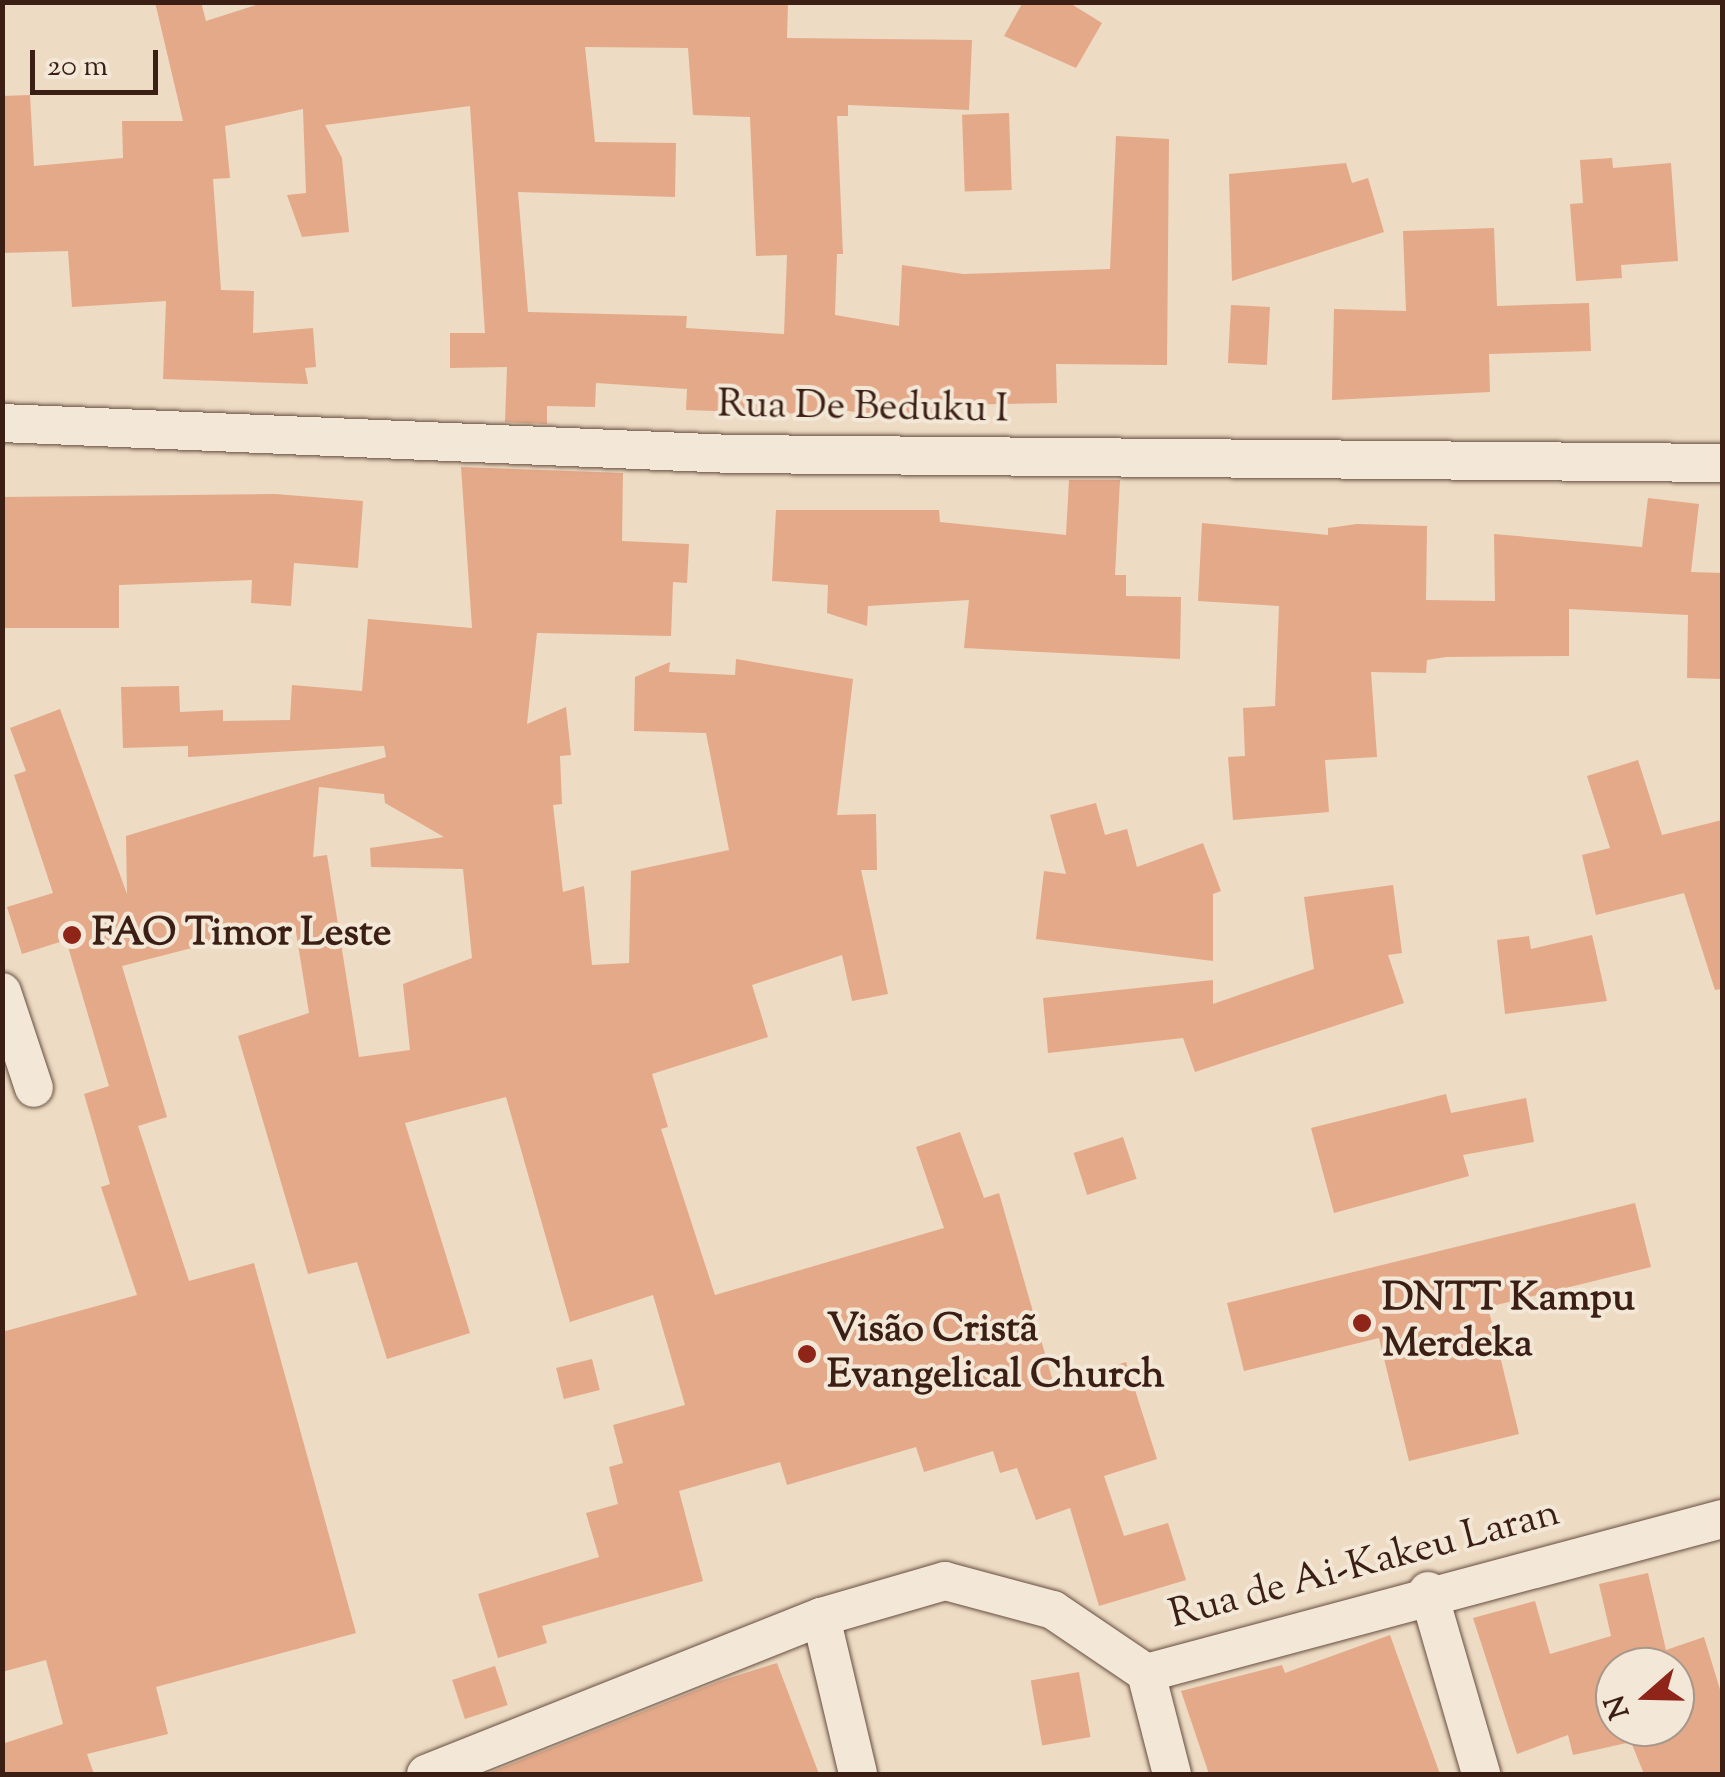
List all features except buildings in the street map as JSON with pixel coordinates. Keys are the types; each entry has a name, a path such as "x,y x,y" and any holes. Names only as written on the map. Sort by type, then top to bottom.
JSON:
{"street":[{"name":"Rua De Beduku I","path":"2,423 734,454 1722,462"},
{"path":"2,992 34,1088"},
{"name":"Rua de Ai-Kakeu Laran","path":"426,1774 821,1617 946,1582 1053,1610 1146,1673 1428,1592 1722,1521"},
{"path":"1428,1592 1481,1774"},
{"path":"821,1617 858,1774"},
{"path":"1146,1673 1172,1774"}],"place":[{"name":"FAO Timor Leste","path":"72,935"},
{"name":"DNTT Kampu Merdeka","path":"1362,1323"},
{"name":"Visão Cristã Evangelical Church","path":"807,1354"}]}
